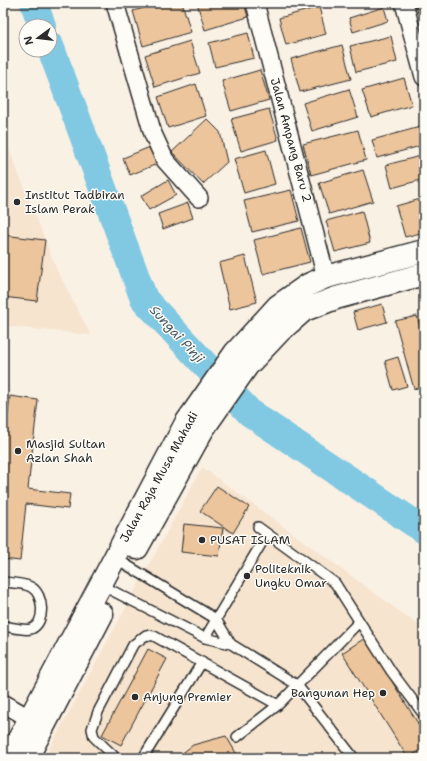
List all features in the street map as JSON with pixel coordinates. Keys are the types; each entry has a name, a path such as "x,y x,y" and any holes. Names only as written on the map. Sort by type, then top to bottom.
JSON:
{"main road":[{"name":"Jalan Raja Musa Mahadi","path":"9,758 37,723 121,562 198,422 278,306 308,285 326,277 424,251"},
{"name":"Jalan Raja Musa Mahadi","path":"241,360 280,331 304,310 336,298 424,274"},
{"name":"Jalan Raja Musa Mahadi","path":"27,758 37,723"}],"street":[{"path":"116,3 153,134 164,160 199,198"},
{"name":"Jalan Ampang Baru 2","path":"255,3 326,277"},
{"path":"404,3 424,77"},
{"path":"3,703 37,723"}],"lane":[{"path":"258,527 334,583 390,671 424,715"},
{"path":"205,638 267,534"},
{"path":"121,562 216,619 231,644"},
{"path":"3,582 29,586 36,590 41,598 39,621 35,627 29,630 3,626"},
{"path":"107,589 205,638 231,644 298,685 354,758"},
{"path":"237,737 278,705 359,622"},
{"path":"116,758 94,737 92,729 98,712 133,645 146,635 154,636 278,705"},
{"path":"143,758 202,662"}],"shaded area":[{"name":"Institut Tadbiran Islam Perak","path":"3,134 57,270 91,335 3,326"},
{"name":"Politeknik Ungku Omar","path":"202,467 424,629 424,758 44,758"}],"building":[{"path":"162,3 182,3 191,32 143,46 133,11"},
{"path":"197,3 244,3 248,17 205,30"},
{"path":"415,3 424,3 424,11 418,13"},
{"path":"319,7 326,34 286,45 279,18"},
{"path":"384,7 388,21 353,32 349,18"},
{"path":"248,33 254,58 215,67 209,43"},
{"path":"391,36 397,62 356,72 350,46"},
{"path":"190,41 200,73 155,87 145,55"},
{"path":"342,45 351,79 300,92 291,59"},
{"path":"260,70 269,100 231,111 222,81"},
{"path":"404,78 412,105 371,117 362,90"},
{"path":"196,84 206,116 168,128 158,97"},
{"path":"349,89 358,117 312,131 303,103"},
{"path":"269,109 278,140 241,151 231,119"},
{"path":"207,119 220,132 227,162 203,184 172,152"},
{"path":"420,127 424,145 377,158 372,140"},
{"path":"358,130 366,160 311,175 303,144"},
{"path":"150,147 157,164 130,175 123,158"},
{"path":"266,150 275,184 244,193 234,159"},
{"path":"424,155 424,179 392,188 386,165"},
{"path":"363,170 373,201 329,214 319,183"},
{"path":"168,180 176,195 149,210 141,196"},
{"path":"291,190 299,221 252,232 244,201"},
{"path":"424,198 424,232 405,237 396,206"},
{"path":"188,203 193,218 163,229 158,214"},
{"path":"362,211 370,243 335,252 326,221"},
{"path":"301,228 310,262 263,274 254,240"},
{"path":"3,235 45,240 37,301 3,297"},
{"path":"245,256 257,302 230,309 219,263"},
{"path":"424,289 424,306 419,290"},
{"path":"382,304 387,322 358,330 353,312"},
{"path":"417,316 424,343 424,386 414,389 395,321"},
{"path":"398,357 407,386 393,390 385,361"},
{"name":"Masjid Sultan Azlan Shah","path":"10,396 38,400 28,489 70,494 68,509 26,504 20,561 3,559 3,413 8,414"},
{"path":"217,486 249,507 233,533 200,511"},
{"name":"PUSAT ISLAM","path":"184,524 223,528 219,556 181,552"},
{"name":"Bangunan Hep","path":"365,638 424,733 424,748 408,758 342,653"},
{"name":"Anjung Premier","path":"148,649 167,659 121,745 102,735"},
{"path":"226,736 239,758 176,758 193,745"}],"waterway":[{"name":"Sungai Pinji","path":"34,3 39,18"},
{"name":"Sungai Pinji","path":"54,58 144,299 250,413 424,530"}],"place":[{"name":"Institut Tadbiran Islam Perak","path":"17,202"},
{"name":"Masjid Sultan Azlan Shah","path":"18,451"},
{"name":"PUSAT ISLAM","path":"202,540"},
{"name":"Politeknik Ungku Omar","path":"247,576"},
{"name":"Bangunan Hep","path":"383,693"},
{"name":"Anjung Premier","path":"135,697"}]}
